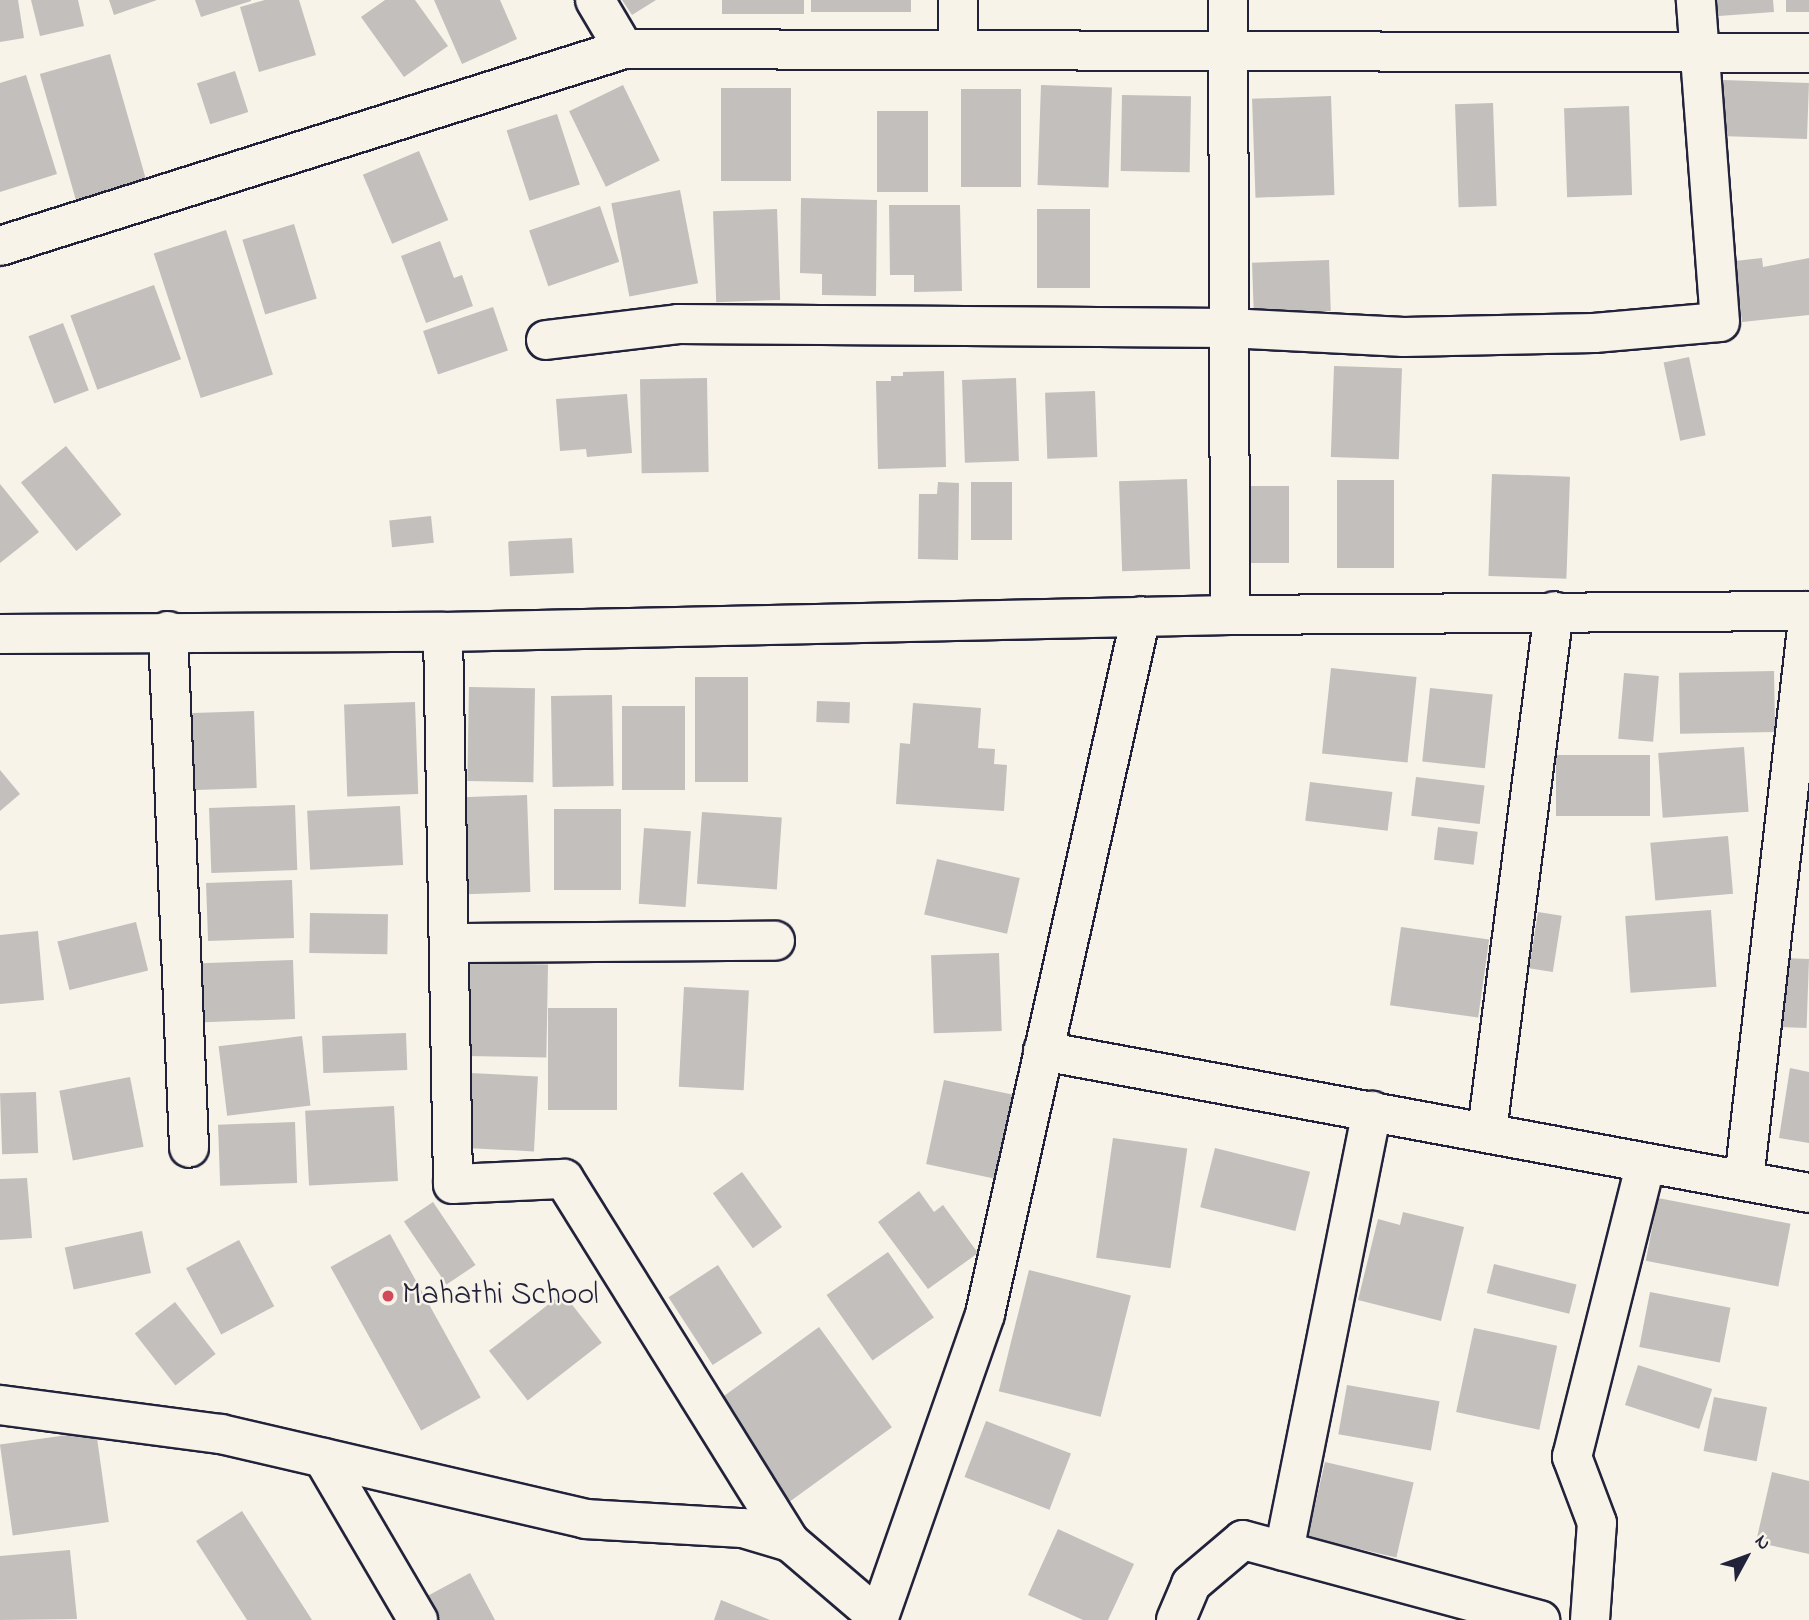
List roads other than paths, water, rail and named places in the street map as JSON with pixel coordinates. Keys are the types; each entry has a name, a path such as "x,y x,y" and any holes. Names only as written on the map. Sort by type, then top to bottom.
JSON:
{"street":[{"path":"595,0 624,49"},
{"path":"958,0 958,50"},
{"path":"1228,0 1230,615"},
{"path":"546,340 678,324 1228,328 1404,337 1594,333 1720,322 1696,0"},
{"path":"0,246 624,49 1809,53"},
{"path":"1487,1132 1554,611"},
{"path":"0,634 168,631 443,632 1141,616 1809,611 1744,1180"},
{"path":"443,632 453,1184 564,1179 790,1542 878,1619 985,1314 1141,616"},
{"path":"168,631 189,1148"},
{"path":"449,943 775,941"},
{"path":"1044,1051 1809,1193"},
{"path":"1284,1551 1372,1111"},
{"path":"1590,1620 1597,1523 1572,1457 1646,1163"},
{"path":"0,1405 221,1434 585,1519 743,1528 790,1542"},
{"path":"323,1458 418,1620"},
{"path":"1175,1620 1191,1584 1242,1540 1540,1620"}],"place":[{"name":"Mahathi School","path":"388,1296"}]}
